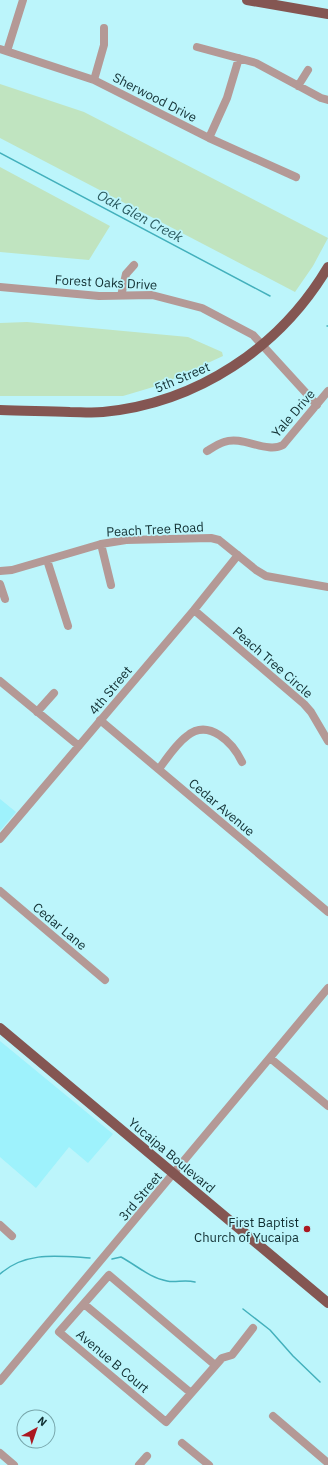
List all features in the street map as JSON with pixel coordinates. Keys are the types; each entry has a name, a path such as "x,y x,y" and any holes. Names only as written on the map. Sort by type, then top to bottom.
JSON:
{"main road":[{"path":"247,0 328,14"},
{"name":"5th Street","path":"0,410 102,412 168,399 220,375 263,345 293,315 313,290 328,267"},
{"name":"Yucaipa Boulevard","path":"0,1028 328,1303"}],"street":[{"path":"3,50 22,0"},
{"path":"94,80 104,44 104,28"},
{"path":"197,47 256,63 321,98 328,100"},
{"name":"Sherwood Drive","path":"3,50 94,80 210,138 296,177"},
{"path":"210,138 227,98 239,58"},
{"path":"298,86 308,70"},
{"path":"121,296 126,274 134,265"},
{"name":"Forest Oaks Drive","path":"0,287 121,296 152,295 202,308 245,330 263,345 317,405"},
{"name":"Yale Drive","path":"207,451 225,441 242,441 277,449 283,445 328,391"},
{"name":"Peach Tree Road","path":"0,571 12,570 101,544 126,540 211,538 219,540 238,555"},
{"path":"101,544 111,586"},
{"path":"238,555 266,576 328,588"},
{"name":"4th Street","path":"0,840 194,610 238,555"},
{"path":"47,560 68,626"},
{"path":"0,584 5,599"},
{"name":"Peach Tree Circle","path":"194,610 304,704 328,741"},
{"path":"0,681 78,746"},
{"path":"38,712 54,693"},
{"name":"Cedar Avenue","path":"100,720 328,912"},
{"path":"159,769 187,735 203,730 214,732 227,741 237,751 242,762"},
{"name":"Cedar Lane","path":"0,891 105,980"},
{"name":"3rd Street","path":"0,1381 328,988"},
{"path":"270,1058 328,1106"},
{"path":"0,1225 12,1236"},
{"name":"Avenue B Court","path":"215,1365 110,1275 59,1332 166,1422 215,1365 222,1358 232,1355 253,1328"},
{"path":"78,1289 86,1301 191,1393"},
{"path":"273,1416 328,1463"},
{"path":"182,1443 209,1465"},
{"path":"0,1453 14,1465"},
{"path":"139,1465 146,1456"}],"shaded area":[{"path":"0,799 16,812 0,831"},
{"path":"0,1041 113,1134 88,1163 69,1147 36,1188 0,1157"}],"green space":[{"path":"0,84 84,112 328,238 313,266 295,292 0,138"},
{"path":"0,167 110,226 89,260 0,252"},
{"path":"27,322 188,337 222,352 223,356 160,385 123,396 0,396 0,323"}],"waterway":[{"name":"Oak Glen Creek","path":"0,153 270,296"},
{"path":"0,1274 10,1267 31,1258 54,1256 90,1258"},
{"path":"112,1259 121,1257 149,1274 161,1279 170,1281 195,1282"},
{"path":"243,1309 270,1330 293,1356 320,1382"}],"place":[{"name":"First Baptist Church of Yucaipa","path":"307,1229"}]}
